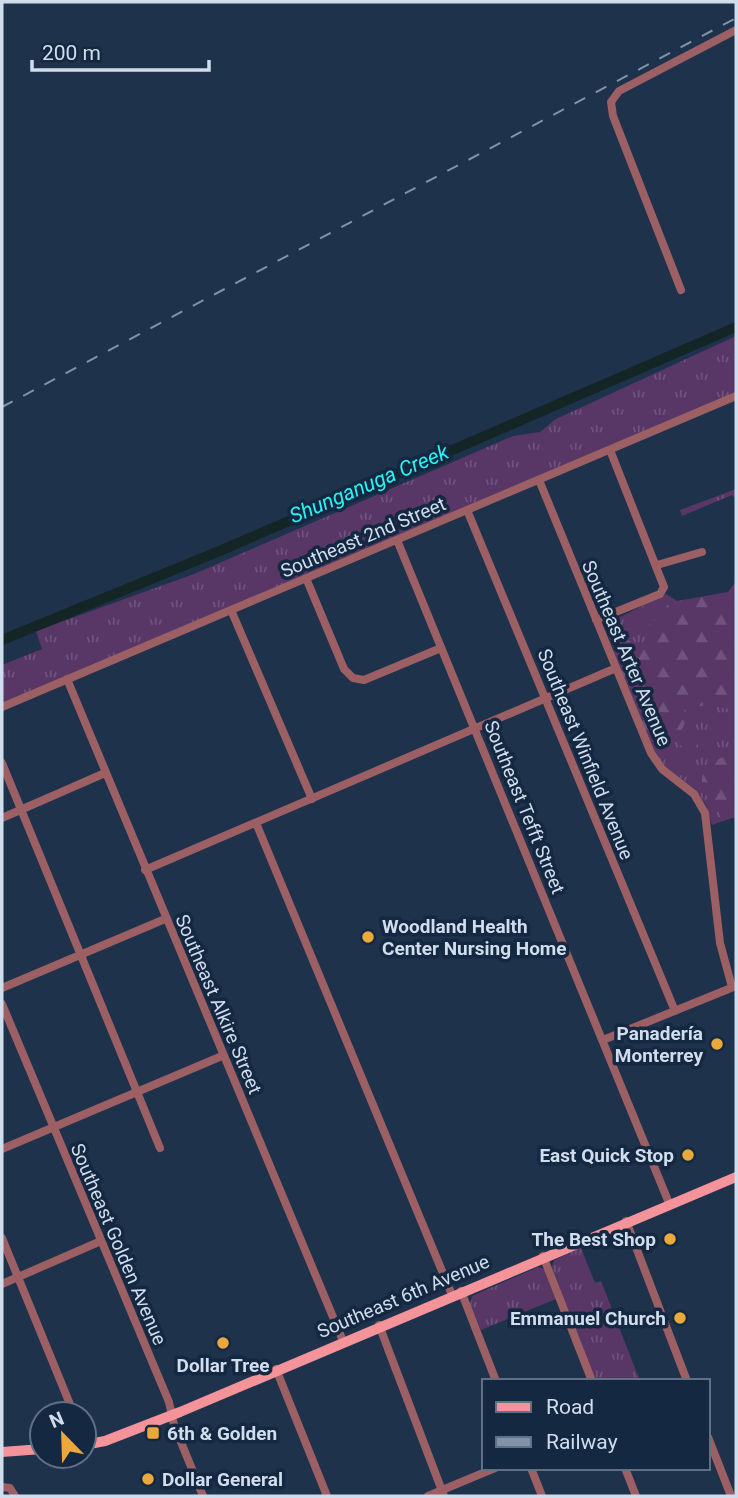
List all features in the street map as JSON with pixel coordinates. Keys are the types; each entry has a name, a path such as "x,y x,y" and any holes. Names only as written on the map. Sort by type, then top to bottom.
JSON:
{"main road":[{"name":"Southeast 6th Avenue","path":"98,1442 736,1177"},
{"path":"2,1452 28,1450"}],"street":[{"path":"681,290 613,116 612,100 619,92 736,30"},
{"name":"Southeast 2nd Street","path":"2,707 736,396"},
{"path":"596,620 660,594 664,589 657,565 610,450"},
{"name":"Southeast Arter Avenue","path":"539,480 656,761 694,794 705,813 720,943 734,986"},
{"name":"Southeast Winfield Avenue","path":"467,510 674,1011"},
{"name":"Southeast Tefft Street","path":"397,540 669,1203"},
{"path":"657,565 702,552"},
{"path":"306,578 344,669 353,678 365,680 441,648"},
{"path":"231,610 313,799"},
{"path":"145,870 616,668"},
{"name":"Southeast Alkire Street","path":"67,679 222,1056 270,1160 343,1340"},
{"path":"2,763 160,1148"},
{"path":"2,818 105,773"},
{"path":"256,823 495,1379"},
{"path":"2,988 165,919"},
{"path":"603,1040 734,986"},
{"name":"Southeast Golden Avenue","path":"2,1004 203,1496"},
{"path":"2,1149 222,1056"},
{"path":"626,1221 686,1379"},
{"path":"2,1238 68,1400"},
{"path":"2,1283 100,1241"},
{"path":"543,1256 591,1379"},
{"path":"379,1325 443,1493"},
{"path":"276,1369 327,1496"},
{"path":"710,1442 731,1496"},
{"path":"428,1496 443,1493 491,1470"},
{"path":"532,1470 542,1496"},
{"path":"626,1470 636,1496"},
{"path":"2,1487 10,1488 15,1496"}],"green space":[{"path":"736,336 736,392 2,703 2,665 42,649 36,631 194,574 513,436 540,432 556,419"},
{"path":"736,489 736,499 732,495 682,516 680,510"},
{"path":"736,581 736,816 712,825 706,805 696,790 660,762 604,625 666,594 677,601 728,592"},
{"path":"728,592 736,596 736,710 705,705 684,710 687,720 680,733 698,739 698,751 689,752 674,740 664,738 661,744 671,753 665,758 655,753 614,653 616,641 622,637 632,642 634,651 645,640 647,626 660,616 668,604"},
{"path":"736,750 736,817 723,821 715,802 708,798 704,790 703,776 717,760"},
{"path":"581,1248 595,1283 601,1281 639,1379 593,1379 552,1267 554,1260"},
{"path":"538,1267 545,1269 556,1299 481,1330 470,1304 472,1296"}],"waterway":[{"name":"Shunganuga Creek","path":"2,640 222,550 736,327"}],"railway":[{"path":"2,407 736,18"}],"place":[{"name":"Woodland Health Center Nursing Home","path":"368,937"},
{"name":"Panadería Monterrey","path":"717,1044"},
{"name":"East Quick Stop","path":"688,1155"},
{"name":"The Best Shop","path":"670,1239"},
{"name":"Emmanuel Church","path":"680,1318"},
{"name":"Dollar Tree","path":"223,1343"},
{"name":"6th & Golden","path":"153,1433"},
{"name":"Dollar General","path":"148,1479"}]}
